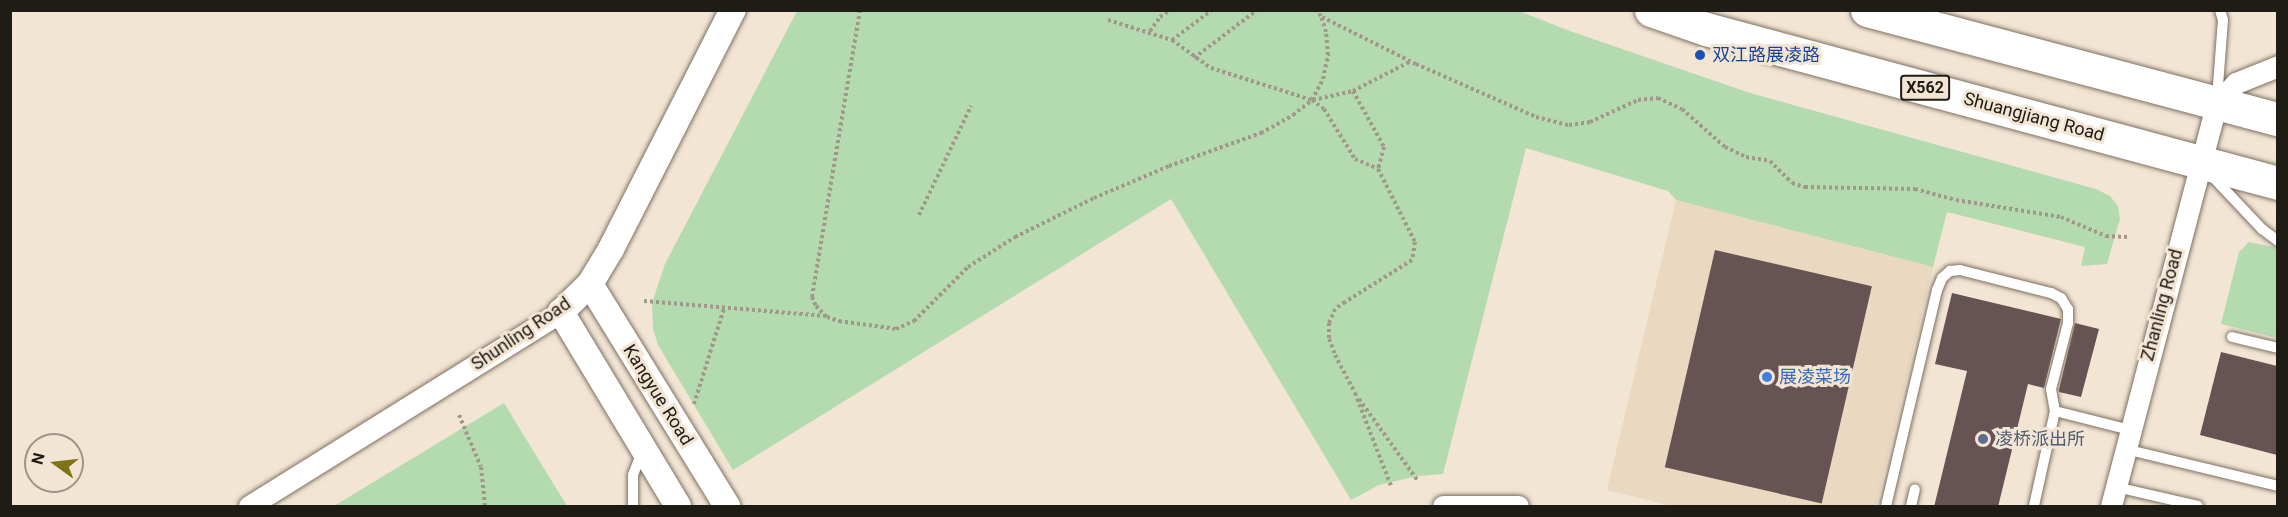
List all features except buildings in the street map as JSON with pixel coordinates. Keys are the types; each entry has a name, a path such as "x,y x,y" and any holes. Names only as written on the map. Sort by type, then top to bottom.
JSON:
{"main road":[{"name":"Shuangjiang Road","path":"1651,10 1706,29 2277,183"},
{"path":"1867,10 2216,105 2277,119"}],"street":[{"name":"Shunling Road","path":"249,507 561,312 590,284 611,249 733,10"},
{"path":"2216,105 2236,83 2277,66"},
{"name":"Zhanling Road","path":"2113,497 2216,105"},
{"name":"Kangyue Road","path":"590,284 727,507"},
{"path":"561,312 678,507"},
{"path":"1443,507 1518,507"}],"lane":[{"path":"2216,105 2223,20 2220,10"},
{"path":"2200,163 2262,229 2277,241"},
{"path":"1886,507 1937,290 1942,278 1950,271 1960,270 2051,292 2061,298 2068,309 2068,323 2051,389 2055,411 2034,507"},
{"path":"2232,337 2277,348"},
{"path":"2055,411 2127,439 2277,486"},
{"path":"633,507 633,475 644,448"},
{"path":"1911,507 1915,489"},
{"path":"2113,497 2198,507"}],"path":[{"path":"827,316 816,306 812,297 813,285 860,10"},
{"path":"1150,31 1160,17 1170,10"},
{"path":"1172,40 1212,10"},
{"path":"1194,58 1257,10"},
{"path":"644,301 827,316 839,321 889,328 906,327 968,267 1015,237 1115,189 1261,133 1293,115 1312,100 1323,79 1328,55 1326,32 1321,16 1316,10"},
{"path":"1321,16 1411,61 1536,117 1569,124 1590,122 1638,100 1658,98 1682,109 1725,147 1746,157 1770,161 1792,183 1805,187 1915,189 1967,202 2061,217 2106,236 2127,237"},
{"path":"1108,20 1150,31 1172,40 1211,68 1312,100 1324,109 1355,159 1378,169 1415,242 1412,260 1335,309 1329,323 1329,339 1355,393 1390,486"},
{"path":"1312,100 1353,91 1411,61"},
{"path":"1353,91 1384,147 1378,169"},
{"path":"919,215 971,106"},
{"path":"692,410 724,308"},
{"path":"1355,393 1418,481"},
{"path":"459,415 481,467 485,507"}],"shaded area":[{"name":"展凌菜场","path":"1676,200 1933,267 1876,506 1672,506 1607,490"}],"green space":[{"path":"797,11 1519,11 1750,93 2096,189 2110,196 2118,206 2120,219 2107,264 2081,266 2085,247 1947,212 1933,267 1676,200 1668,191 1526,148 1443,474 1418,476 1379,485 1351,500 1171,199 733,470 658,345 653,328 652,303 665,264"},
{"path":"2249,242 2277,248 2277,338 2221,324 2239,252"},
{"path":"504,403 567,506 334,506"}],"place":[{"name":"双江路展凌路","path":"1700,55"},
{"name":"展凌菜场","path":"1767,377"},
{"name":"凌桥派出所","path":"1983,439"}]}
